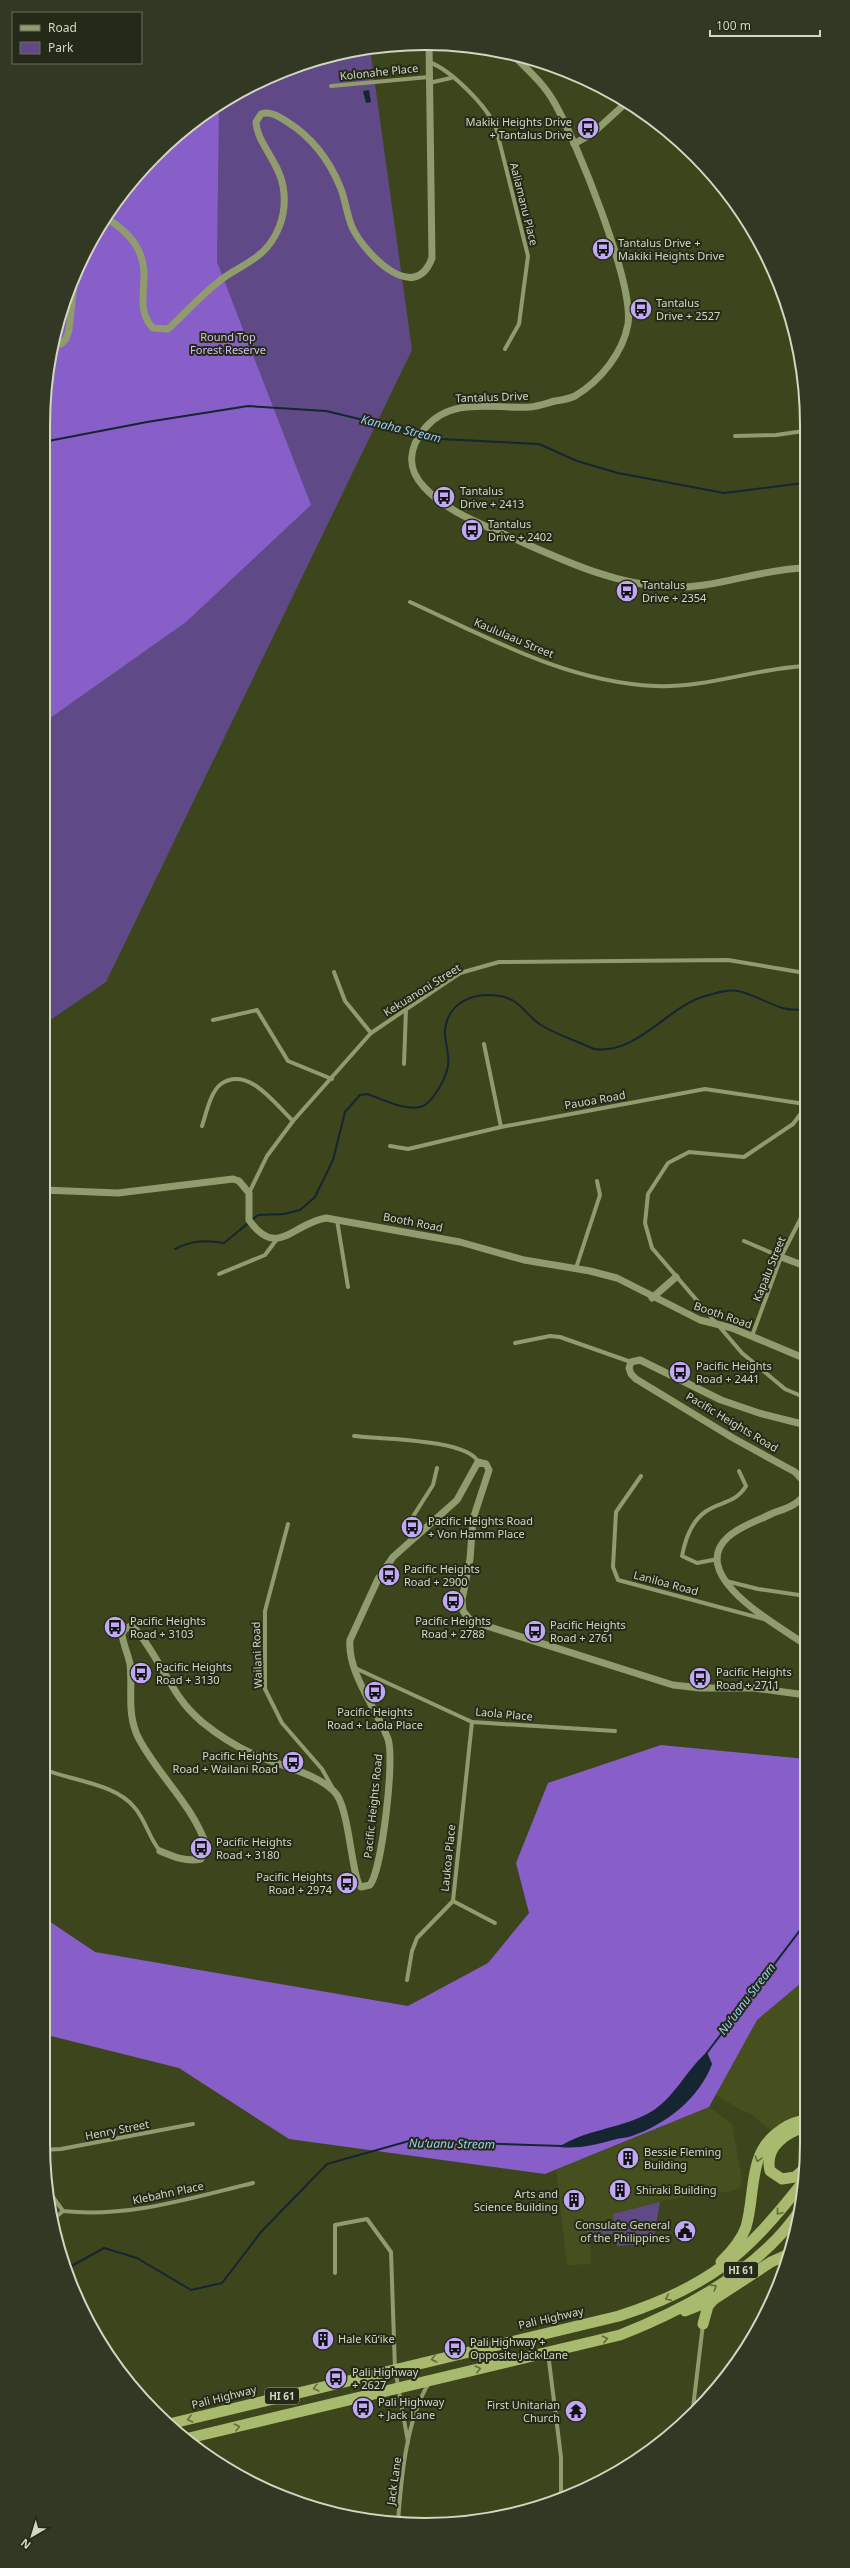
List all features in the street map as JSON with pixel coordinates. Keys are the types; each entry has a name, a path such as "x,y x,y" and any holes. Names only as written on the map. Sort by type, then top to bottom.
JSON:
{"highway":[{"path":"703,2281 725,2258 742,2236 746,2227 758,2156 764,2145 790,2124 800,2122"},
{"path":"799,2174 795,2177 782,2179 770,2171 768,2158 774,2146 782,2138 793,2131 800,2129"},
{"name":"Pali Highway","path":"175,2422 619,2316 652,2305 703,2281 734,2259 758,2237 797,2189"},
{"name":"HI 61","path":"192,2437 620,2335 669,2315 737,2273 768,2248 792,2219"},
{"path":"669,2315 684,2312 713,2300 771,2262 782,2257"},
{"path":"703,2324 708,2306 713,2300"},
{"path":"684,2312 696,2314 703,2324"}],"street":[{"path":"110,221 128,234 143,256 146,271 144,313 148,323 153,328 168,329 217,282 264,252 278,233 283,214 283,186 278,169 258,132 256,122 261,114 272,114 294,126 322,154 340,188 353,229 370,253 396,273 406,277 415,278 426,272 432,258 429,50"},
{"name":"Aaliamanu Place","path":"429,62 442,68 490,114 496,128 528,256 519,324 505,349"},
{"name":"Tantalus Drive","path":"520,62 552,99 574,144 620,267 628,303 624,339 604,373 574,397 532,407 464,406 441,413 424,429 411,448 410,457 415,475 424,488 469,518 572,563 622,580 654,586 682,587 762,572 800,568"},
{"path":"429,80 451,78"},
{"name":"Kolonahe Place","path":"331,86 429,80"},
{"path":"574,144 593,132 622,106"},
{"path":"59,344 61,344 68,336 72,298"},
{"path":"735,436 769,436 800,432"},
{"name":"Kaululaau Street","path":"410,602 546,663 603,679 655,686 706,684 800,667"},
{"name":"Kekuanoni Street","path":"249,1193 267,1156 293,1121 332,1079 371,1033 460,973 499,962 728,960 800,972"},
{"path":"334,972 344,1001 371,1033"},
{"path":"404,1064 406,1009"},
{"path":"213,1020 257,1010 288,1061 332,1079"},
{"path":"484,1044 501,1127"},
{"path":"202,1126 212,1098 220,1084 237,1078 252,1082 293,1121"},
{"name":"Pauoa Road","path":"390,1146 408,1149 501,1127 705,1089 800,1103"},
{"path":"800,1115 793,1124 744,1157 689,1152 668,1163 648,1194 645,1223 652,1248 715,1323 742,1353 785,1389 800,1395"},
{"path":"50,1190 118,1192 228,1178 239,1181 249,1193 249,1220 258,1231 267,1238 277,1239"},
{"path":"576,1268 600,1195 597,1181"},
{"name":"Booth Road","path":"277,1239 319,1219 337,1219 460,1242 524,1260 576,1268 617,1278 639,1288 652,1298 700,1320 715,1323 752,1336 800,1356"},
{"path":"337,1219 348,1287"},
{"name":"Kapalu Street","path":"752,1336 781,1257 800,1220"},
{"path":"219,1274 265,1255 277,1239"},
{"path":"744,1241 800,1264"},
{"path":"652,1298 676,1277"},
{"path":"515,1343 550,1336 560,1337 631,1362"},
{"name":"Pacific Heights Road","path":"800,1423 759,1413 721,1400 644,1362 636,1360 631,1362 629,1368 634,1377 733,1438 795,1472 800,1477"},
{"path":"354,1436 440,1444 467,1452 476,1458 478,1462 486,1464 489,1470 473,1519 470,1559 462,1600 463,1611 471,1621 673,1685 686,1687 754,1688 800,1694"},
{"name":"Pacific Heights Road","path":"334,1791 340,1800 350,1834 356,1880 361,1887 368,1888 374,1878 378,1864 391,1765 390,1748 355,1668 350,1645 356,1623 384,1567 457,1500 478,1462"},
{"path":"413,1540 405,1529 433,1485 437,1468"},
{"path":"718,1559 697,1563 682,1556 687,1534 704,1512 740,1496 746,1486 739,1471"},
{"name":"Laniloa Road","path":"641,1476 616,1512 613,1567 618,1580 772,1622"},
{"path":"800,1499 797,1502 728,1536 721,1546 718,1559 724,1580 742,1600 800,1640"},
{"name":"Wailani Road","path":"288,1524 265,1611 265,1689 282,1723 322,1769 334,1791"},
{"path":"724,1580 758,1589 800,1595"},
{"path":"50,1771 113,1792 125,1799 139,1813 160,1851 180,1859 192,1861 201,1859 207,1847 184,1800 147,1751 133,1726 130,1713 130,1664 122,1634 127,1627 133,1627 139,1631 181,1700 208,1727 240,1747 310,1776 334,1791"},
{"name":"Laola Place","path":"355,1668 472,1722 615,1732"},
{"name":"Laukoa Place","path":"407,1980 412,1951 417,1938 452,1901 472,1722"},
{"path":"452,1901 495,1923"},
{"name":"Henry Street","path":"50,2150 62,2149 192,2124"},
{"name":"Klebahn Place","path":"63,2211 142,2210 253,2183"},
{"path":"54,2199 63,2211 57,2216"},
{"name":"Jack Lane","path":"335,2273 335,2224 367,2219 391,2252 395,2369 408,2442"},
{"path":"695,2403 703,2324"},
{"path":"548,2352 562,2457 561,2492"},
{"name":"Jack Lane","path":"399,2517 408,2442 420,2403 432,2379"}],"shaded area":[{"path":"800,1984 800,2115 770,2130 750,2113 743,2111 715,2094 757,2020"},
{"path":"709,2107 732,2124 742,2179 740,2188 729,2192 712,2191 660,2202 653,2243 617,2246 615,2234 600,2235 600,2239 590,2240 591,2264 567,2265 556,2170"}],"green space":[{"name":"Round Top Forest Reserve","path":"371,54 412,350 106,982 50,1020 50,425 53,376 57,352 70,304 100,237 127,197 160,160 197,127 238,100 281,79 328,63"},
{"path":"219,112 217,262 311,505 186,622 50,718 50,425 53,376 63,328 70,304 89,259 100,237 127,197 160,160 178,143 197,127"},
{"path":"661,1745 800,1758 800,1984 757,2020 709,2107 545,2174 289,2139 179,2068 50,2036 50,1922 95,1952 408,2006 488,1963 529,1913 516,1863 548,1783"},
{"path":"660,2202 653,2243 617,2246 615,2234 600,2235 600,2239 588,2240 586,2225 614,2222 613,2214"}],"water":[{"path":"369,90 371,102 366,103 363,91"},
{"path":"707,2052 712,2064 699,2088 680,2109 657,2125 630,2137 586,2146 559,2147 579,2137 623,2124 655,2110 671,2095 692,2068"}],"waterway":[{"name":"Kanaha Stream","path":"50,441 147,422 248,406 326,411 418,433"},
{"name":"Kanaha Stream","path":"422,434 441,439 539,444 577,461 618,473 724,493 800,484"},
{"path":"175,1249 193,1242 210,1241 224,1243 258,1215 284,1214 300,1210 315,1197 333,1160 345,1112 360,1095 367,1094 400,1106 414,1108 425,1105 438,1090 447,1071 448,1057 445,1034 447,1020 457,1005 472,997 491,995 507,998 518,1004 547,1029 594,1049 610,1049 624,1045 638,1038 691,1002 705,996 722,992 738,991 747,993 779,1007 800,1010"},
{"name":"Nuʻuanu Stream","path":"706,2054 800,1930"},
{"name":"Nuʻuanu Stream","path":"71,2266 104,2248 137,2258 191,2290 222,2283 261,2232 327,2164 409,2141 562,2146"}],"place":[{"name":"Makiki Heights Drive + Tantalus Drive","path":"588,128"},
{"name":"Tantalus Drive + Makiki Heights Drive","path":"603,249"},
{"name":"Tantalus Drive + 2527","path":"641,309"},
{"name":"Tantalus Drive + 2413","path":"444,497"},
{"name":"Tantalus Drive + 2402","path":"472,530"},
{"name":"Tantalus Drive + 2354","path":"627,591"},
{"name":"Pacific Heights Road + 2441","path":"680,1372"},
{"name":"Pacific Heights Road + Von Hamm Place","path":"412,1527"},
{"name":"Pacific Heights Road + 2900","path":"389,1575"},
{"name":"Pacific Heights Road + 2788","path":"453,1601"},
{"name":"Pacific Heights Road + 3103","path":"115,1627"},
{"name":"Pacific Heights Road + 2761","path":"535,1631"},
{"name":"Pacific Heights Road + 3130","path":"141,1673"},
{"name":"Pacific Heights Road + 2711","path":"700,1678"},
{"name":"Pacific Heights Road + Laola Place","path":"375,1692"},
{"name":"Pacific Heights Road + Wailani Road","path":"293,1762"},
{"name":"Pacific Heights Road + 3180","path":"201,1848"},
{"name":"Pacific Heights Road + 2974","path":"347,1883"},
{"name":"Bessie Fleming Building","path":"628,2158"},
{"name":"Shiraki Building","path":"620,2190"},
{"name":"Arts and Science Building","path":"574,2200"},
{"name":"Consulate General of the Philippines","path":"685,2231"},
{"name":"Hale Kūʻike","path":"323,2339"},
{"name":"Pali Highway + Opposite Jack Lane","path":"455,2348"},
{"name":"Pali Highway + 2627","path":"336,2378"},
{"name":"Pali Highway + Jack Lane","path":"363,2408"},
{"name":"First Unitarian Church","path":"576,2411"}]}
